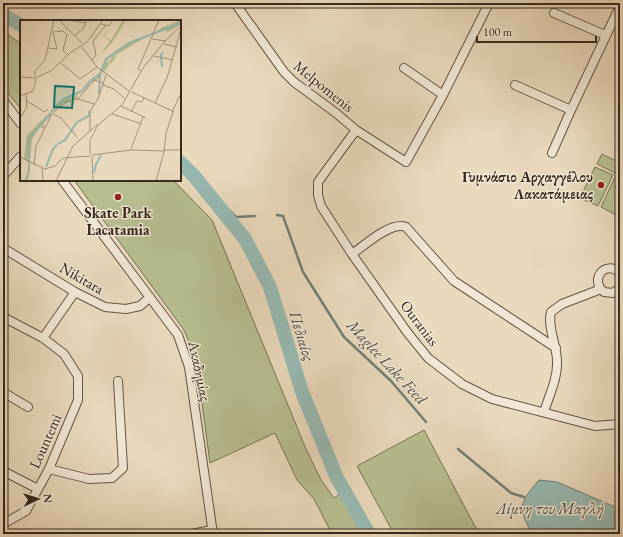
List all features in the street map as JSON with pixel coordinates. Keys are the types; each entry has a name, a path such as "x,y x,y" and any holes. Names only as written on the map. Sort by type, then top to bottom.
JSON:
{"street":[{"path":"404,68 443,96 489,3"},
{"name":"Melpomenis","path":"238,4 284,72 294,82 356,130 406,162 443,96"},
{"path":"552,153 605,35 620,6"},
{"path":"554,13 605,35"},
{"path":"515,85 571,110"},
{"path":"3,100 20,123"},
{"name":"Ouranias","path":"356,130 318,182 321,206 352,254 420,349 445,372 462,384 492,399 595,426 620,424"},
{"path":"3,176 20,157"},
{"name":"Ακαδημίας","path":"63,181 178,335 189,367 212,532"},
{"path":"352,254 390,227 398,225 406,227 454,281 556,348"},
{"name":"Nikitara","path":"3,248 75,292 105,307 126,309 140,306 150,297"},
{"path":"620,273 612,268 602,271 597,280 601,289 609,293 613,293 620,288"},
{"path":"544,412 557,369 556,348 551,321 552,312 562,304 601,289"},
{"path":"3,317 43,338 75,292"},
{"name":"Lountemi","path":"3,524 26,510 49,469 78,400 78,376 64,354 43,338"},
{"path":"49,469 89,479 112,478 123,468 118,381"},
{"path":"3,392 28,407"},
{"path":"3,471 38,490"},
{"path":"191,534 212,532"}],"green space":[{"path":"3,31 20,43 20,108 3,87"},
{"path":"602,154 620,163 617,174 597,164"},
{"path":"595,167 613,175 598,206 580,198"},
{"path":"615,177 620,179 620,212 618,216 601,207"},
{"path":"75,181 174,181 212,220 306,449 321,480 334,498 340,494 363,534 332,534 314,499 297,480 275,433 210,463 196,358 184,330"},
{"path":"424,430 479,534 394,534 357,466"}],"water":[{"name":"Λίμνη του Μαγλή","path":"539,480 557,482 620,509 620,534 532,534 524,517 522,506 527,495"}],"waterway":[{"name":"Πεδιαίος","path":"3,15 20,24"},
{"name":"Πεδιαίος","path":"181,163 194,176 245,239 270,287 302,392 337,478 369,534"},
{"name":"Maglee Lake Feed","path":"194,176 236,217 255,216"},
{"name":"Maglee Lake Feed","path":"277,215 283,216 303,272 344,337 391,381 426,422"},
{"name":"Maglee Lake Feed","path":"458,449 511,493 524,497"}],"place":[{"name":"Γυμνάσιο Αρχαγγέλου Λακατάμειας","path":"601,185"},
{"name":"Skate Park Lacatamia","path":"118,197"}]}
